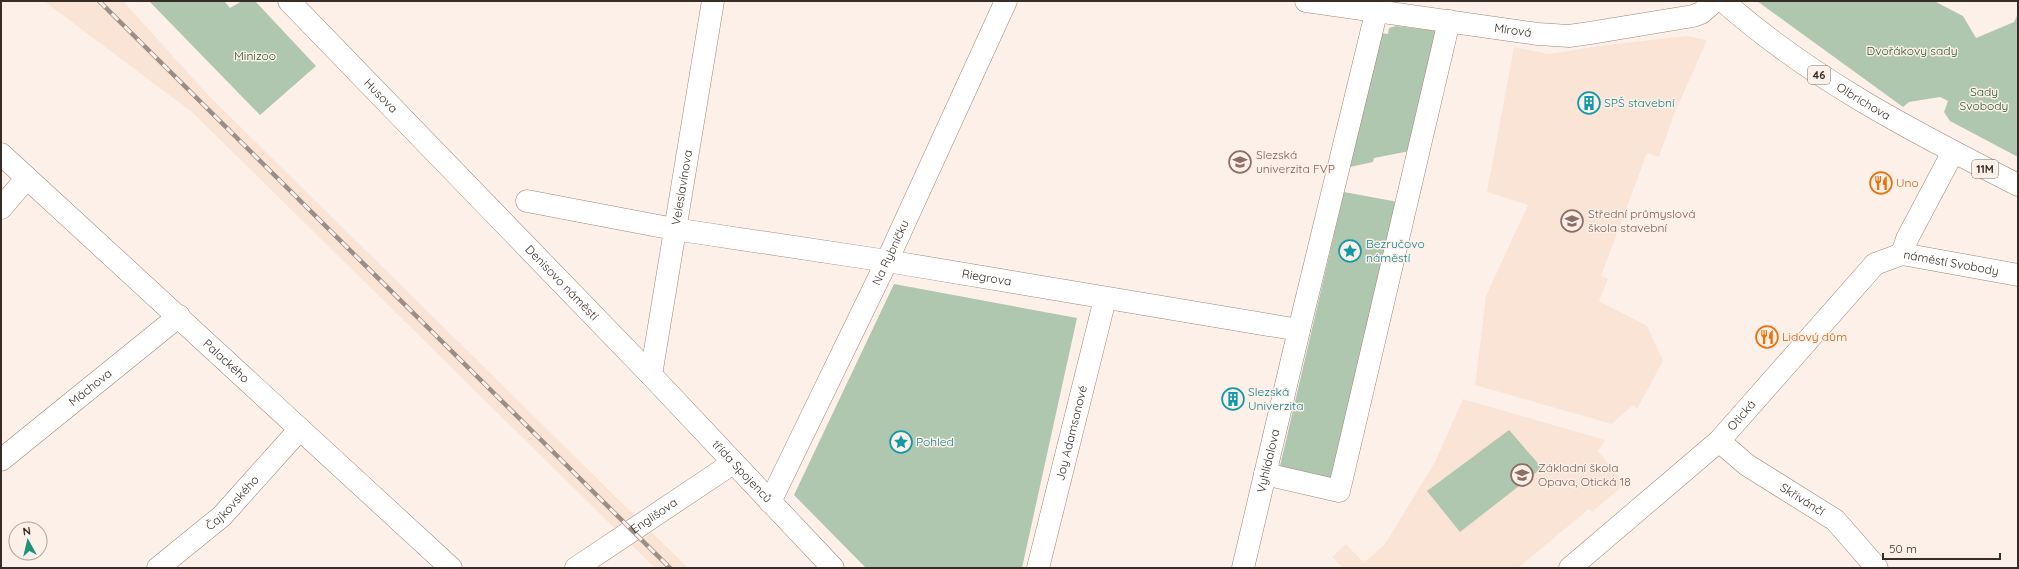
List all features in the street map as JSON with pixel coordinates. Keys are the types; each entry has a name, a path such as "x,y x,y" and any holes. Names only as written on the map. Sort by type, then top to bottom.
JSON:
{"street":[{"name":"Husova","path":"289,1 474,191"},
{"name":"Veleslavínova","path":"651,374 712,1"},
{"name":"Na Rybníčku","path":"770,502 887,261 1006,1"},
{"name":"Mírová","path":"1306,1 1378,6 1449,21 1538,34 1570,36 1693,16 1701,12 1715,1"},
{"name":"Olbrichova","path":"1723,1 1811,70 1864,103 1930,140"},
{"path":"1299,330 1378,6"},
{"path":"1265,474 1339,492 1449,21"},
{"name":"11M","path":"1930,140 2018,185"},
{"name":"náměstí Svobody","path":"1953,152 1907,239 1902,254 2018,275"},
{"name":"Palackého","path":"1,154 179,316 451,568"},
{"path":"1,208 27,178"},
{"name":"Denisovo náměstí","path":"474,191 651,374"},
{"name":"Riegrova","path":"527,201 674,229 887,261 1105,299 1299,330"},
{"name":"Otická","path":"1570,568 1719,441 1875,264 1902,254"},
{"name":"Joy Adamsonové","path":"1038,568 1105,299"},
{"name":"Máchova","path":"1,460 179,316"},
{"name":"Vyhlídalova","path":"1243,568 1299,330"},
{"name":"třída Spojenců","path":"651,374 833,568"},
{"name":"Čajkovského","path":"158,568 222,516 300,429"},
{"name":"Skřivánčí","path":"1719,441 1747,464 1835,520 1877,568"},
{"name":"Englišova","path":"576,568 733,463"}],"shaded area":[{"path":"44,1 123,1 210,97 688,568 655,568 193,113"},
{"name":"Střední průmyslová škola stavební","path":"1687,36 1707,40 1673,117 1659,157 1647,153 1601,276 1608,279 1599,301 1647,326 1663,361 1637,409 1633,405 1612,424 1475,385 1486,296 1528,205 1487,192 1514,47 1549,54 1607,45"},
{"name":"Základní škola Opava, Otická 18","path":"1463,399 1605,440 1598,451 1625,484 1592,512 1589,509 1518,568 1343,568 1332,557 1346,544 1364,563 1385,544 1435,462"}],"green space":[{"name":"Minizoo","path":"149,1 224,1 230,8 242,1 255,1 316,66 260,115"},
{"name":"Dvořákovy sady","path":"1757,1 1934,1 1963,16 1976,38 2014,22 2018,14 2018,157 1950,121 1944,112 1948,101 1940,97 1909,102 1903,107"},
{"path":"1396,26 1437,31 1410,151 1374,158 1373,162 1350,167 1381,33 1388,34 1389,28"},
{"path":"1344,192 1398,202 1334,479 1280,466"},
{"path":"894,284 1077,318 1022,568 866,568 794,495"},
{"path":"1509,430 1542,468 1460,532 1427,491"}],"railway":[{"path":"99,1 670,568"}],"place":[{"name":"SPŠ stavební","path":"1589,103"},
{"name":"Slezská univerzita FVP","path":"1240,162"},
{"name":"Uno","path":"1881,183"},
{"name":"Střední průmyslová škola stavební","path":"1572,221"},
{"name":"Bezručovo náměstí","path":"1350,251"},
{"name":"Lidový dům","path":"1767,337"},
{"name":"Slezská Univerzita","path":"1233,399"},
{"name":"Pohled","path":"901,442"},
{"name":"Základní škola Opava, Otická 18","path":"1522,475"}],"park label":[{"name":"Sady Svobody","path":"1984,99"}]}
